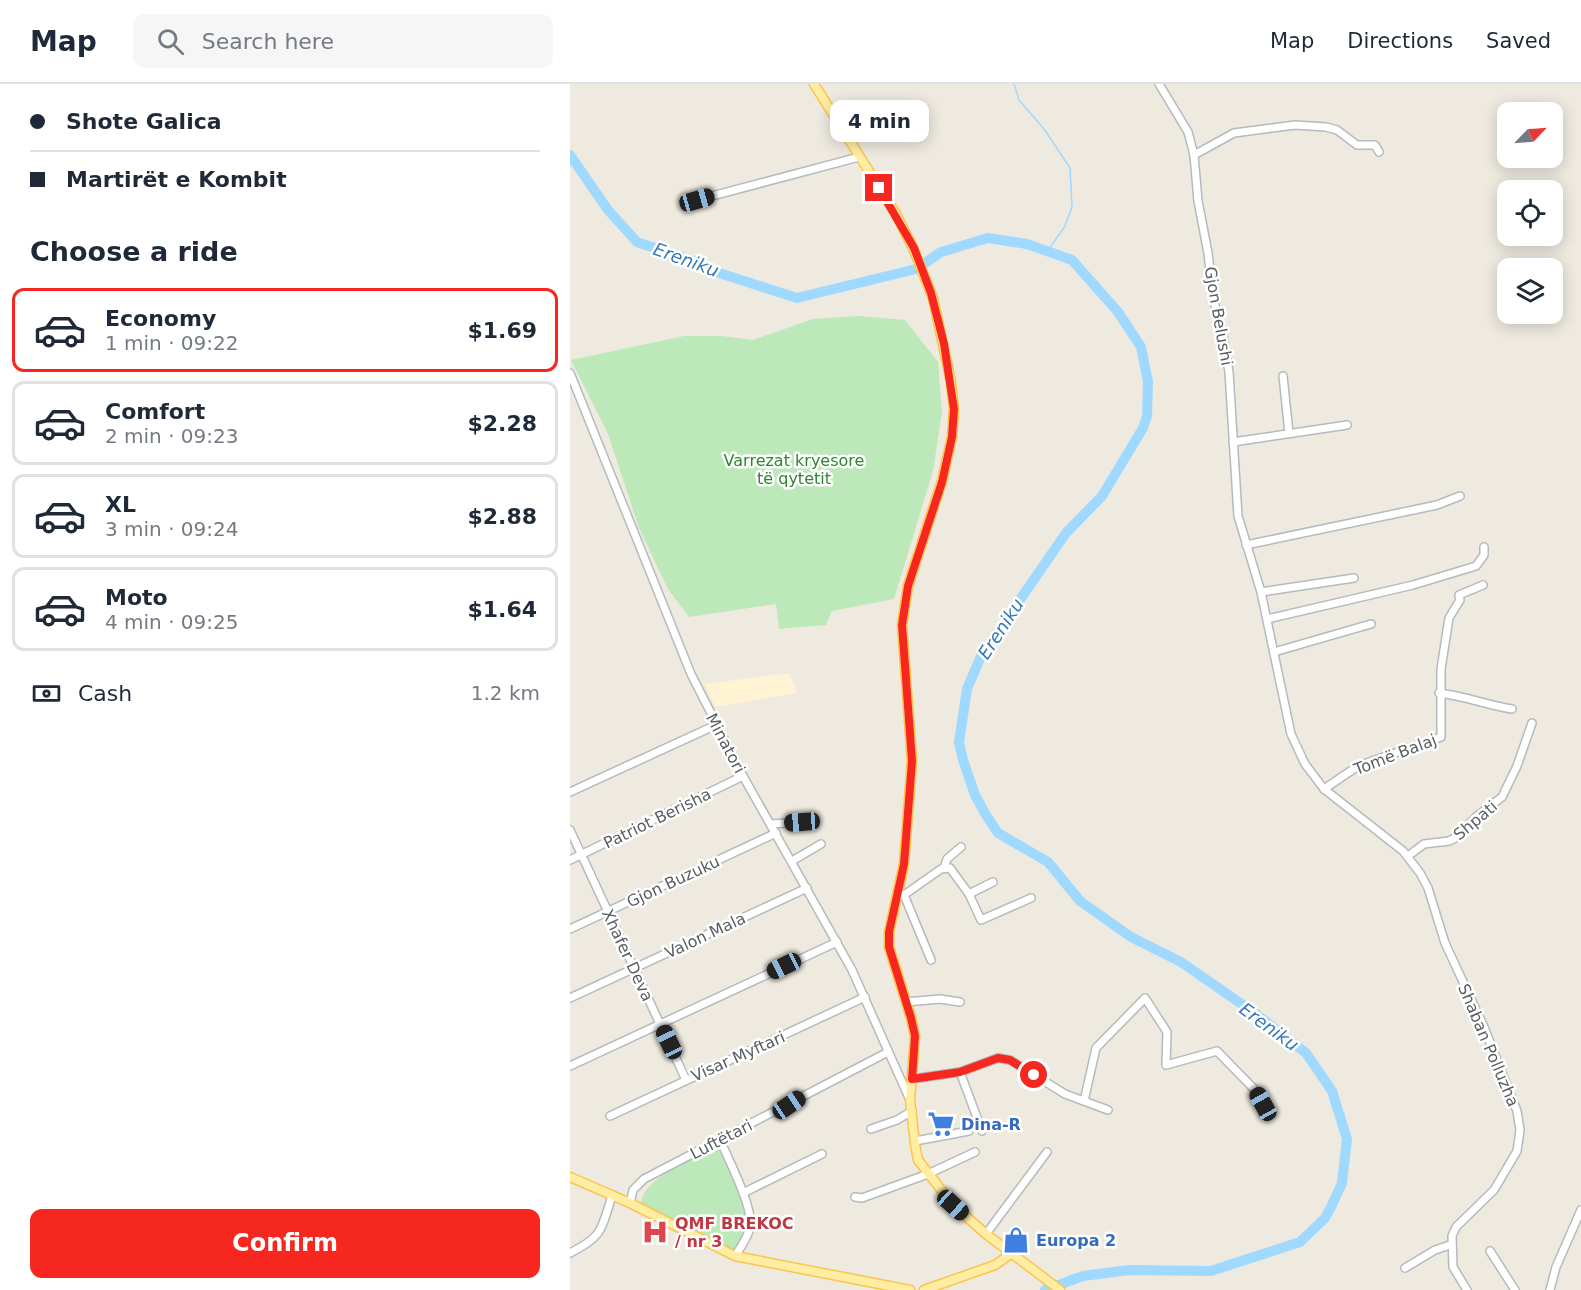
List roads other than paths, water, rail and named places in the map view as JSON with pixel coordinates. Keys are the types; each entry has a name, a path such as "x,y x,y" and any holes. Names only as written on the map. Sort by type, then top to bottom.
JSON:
{"main road":[{"path":"814,84 903,228 922,268 933,298 951,382 953,423 942,482 908,586 902,625 912,761 901,895 889,932 889,947 915,1036 910,1100 918,1160 953,1205 986,1234 1060,1290"},
{"path":"570,1177 630,1203 735,1256 910,1290"},
{"path":"924,1290 995,1265 1012,1253"}],"street":[{"name":"Gjon Belushi","path":"1159,84 1188,132 1194,155 1198,201 1208,253 1213,298 1227,360 1236,500 1246,545 1261,592 1291,734 1305,764 1324,789 1378,829 1408,856"},
{"path":"1194,155 1234,133 1313,125 1337,130 1357,145 1375,145 1379,152"},
{"path":"697,200 859,157"},
{"name":"Minatori","path":"570,373 669,625 716,725 837,942 865,997 910,1100"},
{"path":"1283,376 1288,434"},
{"path":"1233,442 1347,425"},
{"path":"1246,545 1437,505 1460,496"},
{"path":"1267,620 1413,585 1476,566 1484,555 1484,547"},
{"path":"1261,592 1354,578"},
{"name":"Tomë Balaj","path":"1324,789 1358,766 1442,737 1439,693 1449,618 1460,600 1459,595 1483,585"},
{"path":"1274,652 1371,624"},
{"path":"1439,693 1463,696 1489,705 1512,709"},
{"name":"Shpati","path":"1408,856 1424,844 1449,841 1455,838 1476,817 1502,797 1517,766 1532,723"},
{"path":"570,792 716,725"},
{"name":"Patriot Berisha","path":"570,860 743,776"},
{"path":"771,824 802,822"},
{"name":"Xhafer Deva","path":"570,830 686,1080"},
{"name":"Gjon Buzuku","path":"570,929 776,833"},
{"path":"792,861 821,844"},
{"path":"931,960 901,895 944,868 947,860 960,847"},
{"name":"Shaban Polluzha","path":"1408,856 1428,888 1445,943 1484,1027 1517,1111 1520,1130 1517,1150 1494,1190 1456,1227 1450,1245"},
{"path":"944,868 953,870 969,894 981,920 1031,898"},
{"path":"969,894 993,882"},
{"name":"Valon Mala","path":"570,998 807,888"},
{"path":"570,1066 837,942"},
{"name":"Visar Myftari","path":"610,1116 865,997"},
{"path":"1084,1101 1096,1048 1145,998 1167,1032 1166,1065 1216,1051 1255,1090 1263,1104"},
{"path":"906,1002 952,999 960,1002"},
{"name":"Luftëtari","path":"630,1203 633,1190 644,1179 888,1053"},
{"path":"912,1079 960,1072 998,1058 1010,1060 1065,1094 1107,1110"},
{"path":"960,1072 982,1131"},
{"path":"871,1129 897,1120 912,1111"},
{"path":"915,1141 969,1131"},
{"path":"720,1140 743,1193 751,1226 735,1256"},
{"path":"855,1197 862,1198 928,1174 975,1152"},
{"path":"986,1234 1047,1152"},
{"path":"743,1193 822,1154"},
{"path":"570,1254 598,1236 605,1222 612,1196"},
{"path":"1550,1290 1556,1267 1581,1210"},
{"path":"1405,1268 1435,1250 1450,1245 1453,1267 1467,1290"},
{"path":"1490,1251 1515,1290"}],"waterway":[{"path":"1014,84 1019,100 1044,129 1070,168 1072,207 1065,226 1047,252"},
{"name":"Ereniku","path":"570,155 608,210 637,242 694,261 713,271 797,298 916,269 941,252 988,238 1027,244 1072,260 1118,312 1141,347 1148,382 1147,416 1143,428 1102,496 1066,533 981,656 967,689 959,742 963,760 975,795 998,833 1048,862 1080,901 1131,937 1181,962 1256,1014 1306,1053 1332,1091 1347,1139 1342,1183 1332,1205 1325,1218 1300,1242 1211,1271 1129,1270 1083,1276 1045,1290"}],"place":[{"name":"Dina-R","path":"941,1124"},
{"name":"QMF BREKOC / nr 3","path":"655,1232"},
{"name":"Europa 2","path":"1016,1240"}],"park label":[{"name":"Varrezat kryesore të qytetit","path":"794,469"}]}
